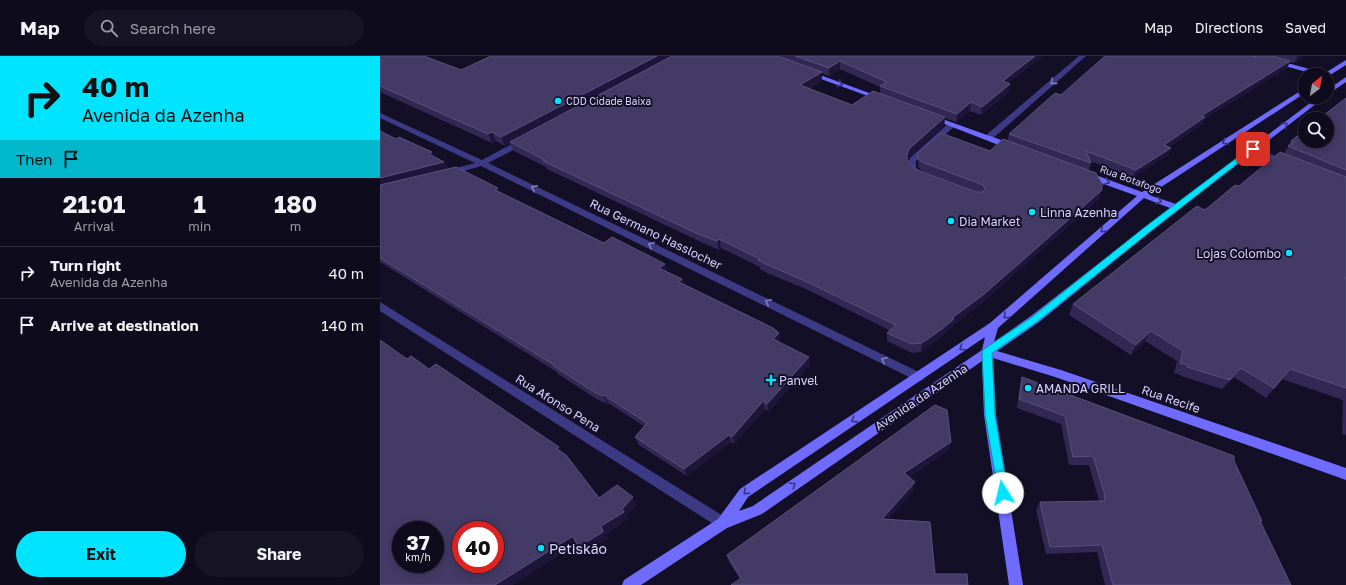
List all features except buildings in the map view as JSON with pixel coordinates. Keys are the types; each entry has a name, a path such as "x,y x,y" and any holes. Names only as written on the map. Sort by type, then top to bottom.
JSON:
{"main road":[{"path":"1253,56 1299,68"},
{"path":"1334,70 1346,62"},
{"path":"802,70 892,103"},
{"path":"1334,77 1345,79"},
{"path":"1334,88 1345,79"},
{"name":"Avenida da Azenha","path":"723,523 744,493 920,377 994,326 1143,195 1298,95"},
{"name":"Avenida da Azenha","path":"629,585 723,523 757,510 1035,319 1176,208 1313,104"},
{"path":"922,114 1017,149"},
{"name":"Rua Botafogo","path":"1082,173 1176,208"},
{"path":"994,326 987,352 990,415 1016,585"},
{"name":"Rua Recife","path":"987,352 1057,373 1346,474"}],"street":[{"path":"988,138 1083,56"},
{"name":"Rua Germano Hasslocher","path":"380,115 482,163 920,377"},
{"path":"925,176 912,169 911,166 913,160 952,125"},
{"path":"438,176 482,163 531,137"},
{"path":"1253,149 1296,167"},
{"name":"Rua Afonso Pena","path":"380,306 723,523"}],"place":[{"name":"CDD Cidade Baixa","path":"558,101"},
{"name":"Linna Azenha","path":"1032,212"},
{"name":"Dia Market","path":"951,221"},
{"name":"Lojas Colombo","path":"1289,253"},
{"name":"Panvel","path":"771,380"},
{"name":"AMANDA GRILL","path":"1028,388"},
{"name":"Petiskão","path":"541,548"}],"route":[{"path":"1003,493 990,415 987,352 1035,319 1148,229 1253,149"}]}
